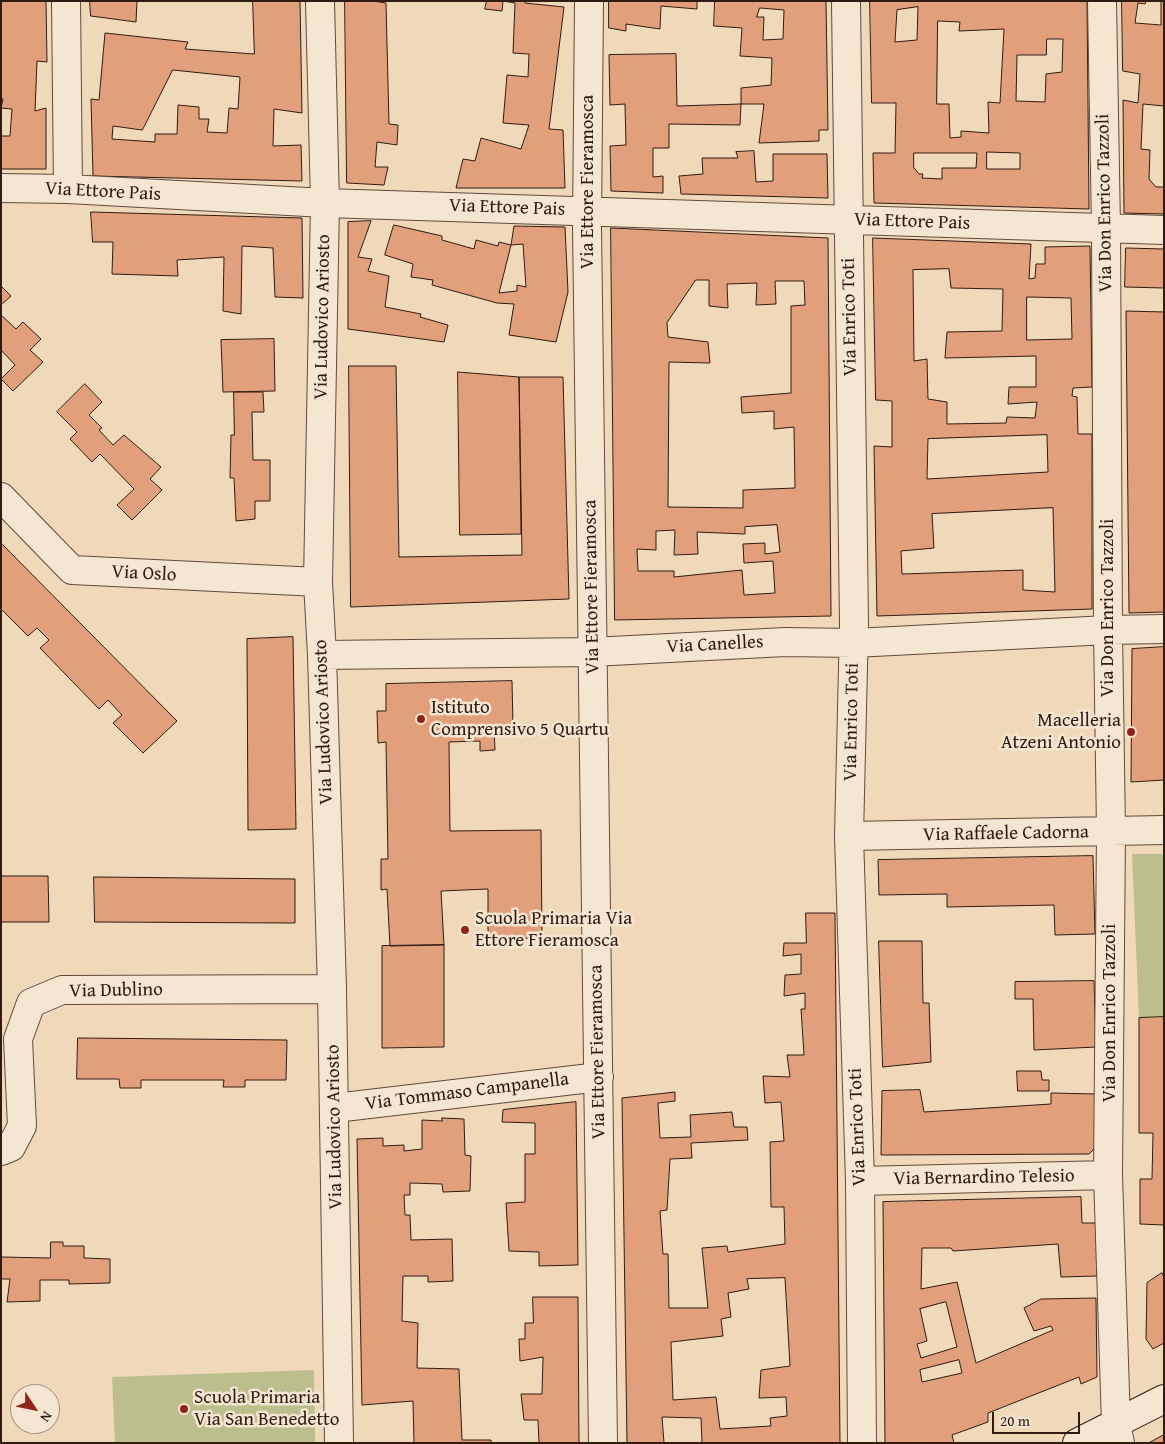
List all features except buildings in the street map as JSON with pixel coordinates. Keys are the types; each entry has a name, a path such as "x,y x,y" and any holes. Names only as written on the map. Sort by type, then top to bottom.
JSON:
{"street":[{"path":"66,1 68,189"},
{"name":"Via Ludovico Ariosto","path":"320,1 325,203 318,582 332,989 339,1443"},
{"name":"Via Ettore Fieramosca","path":"590,1 587,210 603,1443"},
{"name":"Via Enrico Toti","path":"846,1 854,643 849,836 860,1181 862,1443"},
{"name":"Via Don Enrico Tazzoli","path":"1102,1 1106,228 1111,832 1108,1175 1118,1433"},
{"name":"Via Ettore Pais","path":"1,188 68,189 325,203 1164,230"},
{"name":"Via Oslo","path":"1,497 72,570 318,582"},
{"name":"Via Canelles","path":"322,655 592,652 785,642 854,643 1108,630 1164,629"},
{"name":"Via Raffaele Cadorna","path":"849,836 1164,830"},
{"name":"Via Dublino","path":"1,1151 11,1147 22,1126 18,1039 31,1003 62,990 332,989"},
{"name":"Via Tommaso Campanella","path":"334,1108 599,1077"},
{"name":"Via Bernardino Telesio","path":"860,1181 1108,1175"},
{"path":"1077,1443 1118,1433 1164,1399"}],"green space":[{"path":"1132,854 1164,854 1164,1017 1139,1018"},
{"path":"314,1370 315,1443 115,1443 112,1377"}],"place":[{"name":"Istituto Comprensivo 5 Quartu","path":"421,719"},
{"name":"Macelleria Atzeni Antonio","path":"1131,732"},
{"name":"Scuola Primaria Via Ettore Fieramosca","path":"465,930"},
{"name":"Scuola Primaria Via San Benedetto","path":"184,1409"}]}
